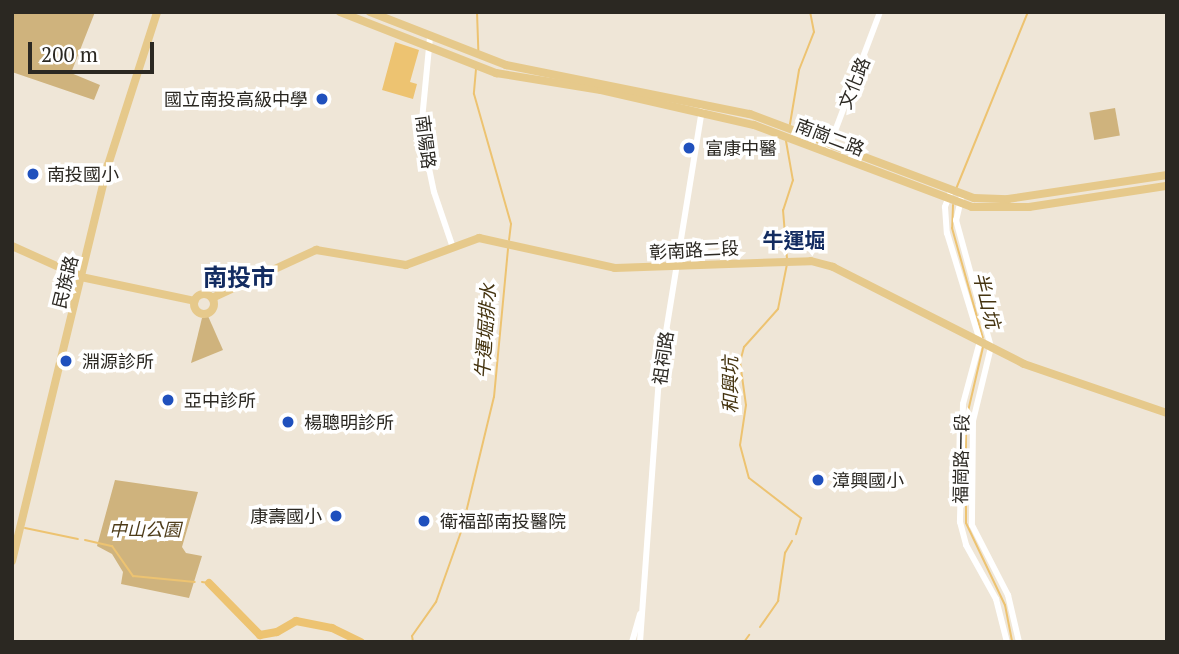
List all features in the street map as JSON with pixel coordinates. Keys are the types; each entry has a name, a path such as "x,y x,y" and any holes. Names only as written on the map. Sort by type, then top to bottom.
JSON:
{"main road":[{"name":"民族路","path":"12,561 122,115 157,12"},
{"path":"340,12 468,52 481,63"},
{"path":"370,12 469,63 481,63"},
{"name":"南崗二路","path":"481,63 703,108 750,114 949,196 1010,209 1167,186"},
{"name":"南崗二路","path":"960,199 1008,199 1167,175"},
{"name":"彰南路二段","path":"12,246 81,277 195,301 203,295 212,298 316,250 406,265 452,245 479,238 507,242 594,267 679,269 787,260 833,267 1042,371 1167,413"},
{"name":"彰南路二段","path":"195,301 197,311 207,314 214,308 212,298"}],"street":[{"name":"文化路","path":"829,148 880,12"},
{"name":"南陽路","path":"429,41 421,130 434,191 452,245"},
{"name":"祖祠路","path":"640,614 659,375 679,269 703,108"},
{"path":"949,196 947,233 985,344"},
{"name":"福崗路一段","path":"960,199 956,220 985,344 973,421 972,526 1008,595 1019,642"},
{"name":"福崗路一段","path":"985,344 963,404 960,523 966,545 996,599 1007,642"},
{"path":"632,642 640,614"},
{"path":"640,614 640,642"}],"green space":[{"path":"12,12 95,12 71,73 100,85 94,100 12,72"},
{"path":"1115,108 1120,136 1094,140 1089,113"},
{"path":"208,316 223,350 191,363 202,318"},
{"name":"中山公園","path":"115,480 198,492 182,547 186,553 202,556 189,598 121,584 123,572 112,554 97,546"}],"shaded area":[{"path":"395,42 419,50 410,82 417,84 413,99 382,90"}],"waterway":[{"name":"牛運堀排水","path":"477,12 478,50"},
{"name":"和興坑","path":"790,124 799,70 814,32 810,12"},
{"name":"半山坑","path":"956,189 1028,12"},
{"name":"牛運堀排水","path":"476,69 474,94 511,224 509,240"},
{"name":"和興坑","path":"786,141 793,180 783,210 787,259"},
{"name":"半山坑","path":"953,205 952,228 983,338"},
{"name":"牛運堀排水","path":"413,642 412,636 436,602 462,529 494,397 508,249"},
{"name":"和興坑","path":"787,264 778,309 744,347 740,362 746,405 740,445 749,478 801,518 796,534"},
{"name":"半山坑","path":"983,347 966,420 966,523 1005,605 1012,642"},
{"path":"25,528 78,539"},
{"path":"85,540 112,546 133,576 195,582"},
{"name":"和興坑","path":"760,627 778,601 785,553 792,541"},
{"path":"202,582 209,583"},
{"path":"209,583 260,635 277,632 296,621 332,628 361,642"},
{"name":"和興坑","path":"744,642 749,635"}],"place":[{"name":"國立南投高級中學","path":"322,99"},
{"name":"富康中醫","path":"689,148"},
{"name":"南投國小","path":"33,174"},
{"name":"淵源診所","path":"66,361"},
{"name":"亞中診所","path":"168,400"},
{"name":"楊聰明診所","path":"288,422"},
{"name":"漳興國小","path":"818,480"},
{"name":"康壽國小","path":"336,516"},
{"name":"衛福部南投醫院","path":"424,521"}],"district":[{"name":"牛運堀","path":"794,240"},
{"name":"南投市","path":"239,278"}]}
